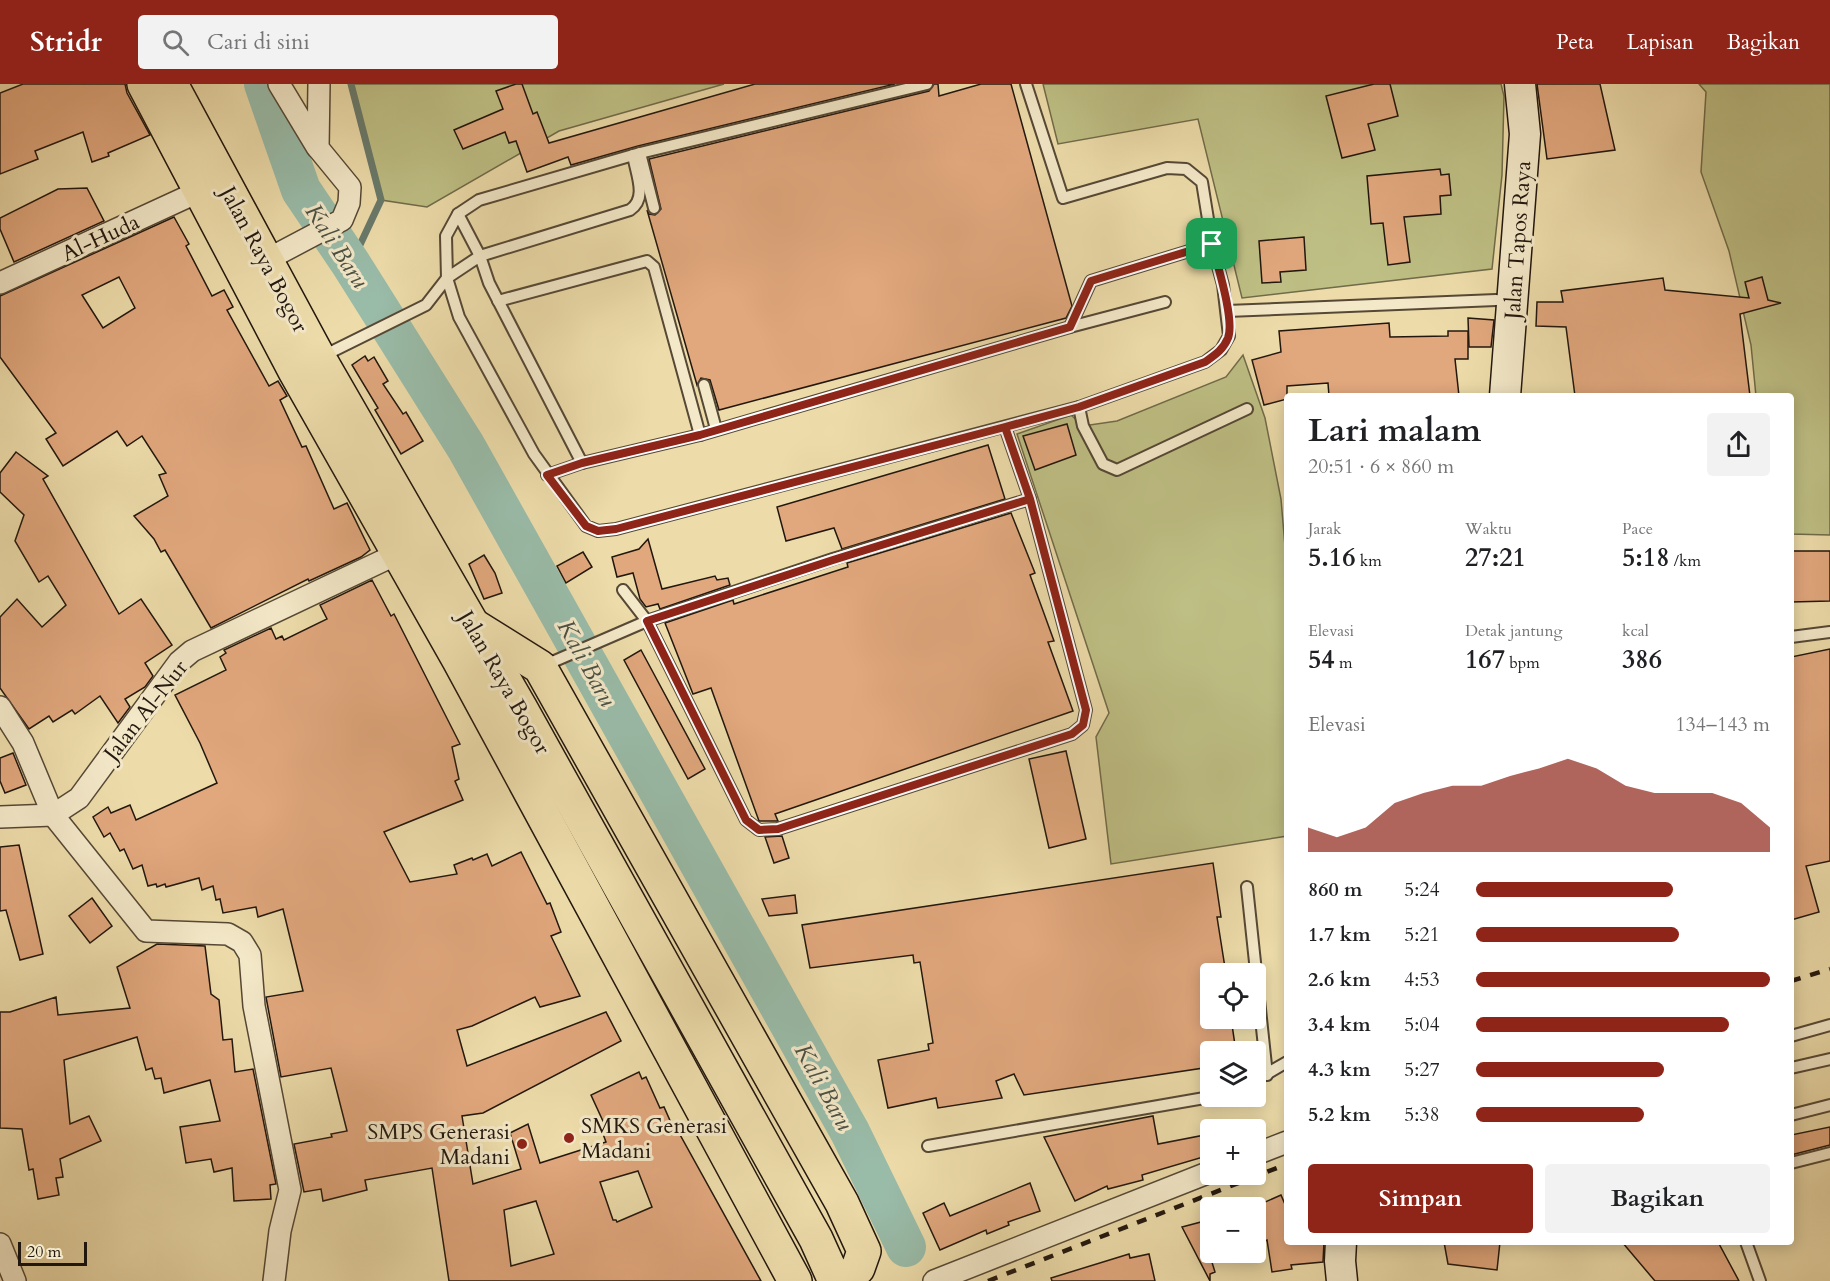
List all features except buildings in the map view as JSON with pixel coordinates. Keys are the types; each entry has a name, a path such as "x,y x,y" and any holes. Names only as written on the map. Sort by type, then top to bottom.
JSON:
{"highway":[{"name":"Jalan Raya Bogor","path":"144,84 200,191 254,266"},
{"name":"Jalan Raya Bogor","path":"171,84 254,266 416,567 472,624 816,1239 835,1281"},
{"name":"Jalan Raya Bogor","path":"307,365 416,567 459,660 494,726 795,1281"},
{"path":"472,624 548,663 842,1203 864,1251 858,1268 845,1281"},
{"path":"459,660 466,705 491,758 772,1281"}],"main road":[{"name":"Jalan Tapos Raya","path":"1505,393 1525,134 1520,84"},
{"path":"1341,1245 1342,1281"}],"street":[{"path":"254,266 342,220 349,203 350,187 318,148 279,84"},
{"path":"318,148 319,84"},
{"name":"Al-Huda","path":"0,283 200,191"},
{"name":"Jalan Al-Nur","path":"53,815 79,798 179,662 192,651 416,567"},
{"path":"0,707 23,743 53,815 146,931 228,934 242,942 250,955 254,1006 290,1190 280,1231 274,1281"},
{"path":"0,817 53,815"},
{"path":"1266,1150 1284,1143"},
{"path":"934,1281 1200,1176"},
{"path":"0,1245 15,1281"}],"lane":[{"path":"927,84 637,154 479,200 458,214 446,236 447,278 459,316 547,475 586,526 598,531 616,529 1079,407 1205,362 1221,350 1229,336 1227,311 1212,244 1202,182 1186,169 1167,168 1063,198 1026,84"},
{"path":"637,154 654,208"},
{"path":"307,365 426,305 447,278 480,256 630,210 638,205 641,198 637,154"},
{"path":"458,214 480,256 489,283 582,463"},
{"path":"1070,327 1091,281 1212,244"},
{"path":"498,301 647,261 654,267 700,435"},
{"path":"1227,311 1496,300"},
{"path":"547,475 582,463 700,435 1070,327 1165,302"},
{"path":"704,385 716,429"},
{"path":"1079,407 1083,426 1103,464 1117,470 1247,409"},
{"path":"623,590 647,621 746,820 759,830 778,829 1072,734 1083,725 1086,710 1030,499 1005,427"},
{"path":"548,663 647,621 1030,499"},
{"path":"1794,637 1830,632"},
{"path":"1247,887 1267,1075 1284,1064"},
{"path":"1794,1035 1830,1025"},
{"path":"1794,1067 1830,1059"},
{"path":"928,1146 1200,1099"},
{"path":"1794,1114 1830,1105"},
{"path":"1794,1162 1830,1153"},
{"path":"1747,1245 1760,1281"}],"green space":[{"path":"351,84 724,84 559,131 427,207 381,200"},
{"path":"1043,84 1501,84 1504,96 1502,175 1492,269 1242,298 1198,119 1058,144"},
{"path":"1699,84 1830,84 1830,535 1794,534 1794,393 1756,393 1751,345 1729,251 1701,172 1706,92"},
{"path":"1243,355 1265,418 1281,499 1284,534 1284,836 1111,864 1096,737 1109,713 1017,434 1071,415 1083,426 1117,421 1226,377"}],"waterway":[{"name":"Kali Baru","path":"264,84 301,190 351,264 466,447 850,1132 906,1247"},
{"path":"351,84 381,200 351,264"}],"railway":[{"path":"1794,980 1830,969"},
{"path":"988,1281 1284,1165"}],"place":[{"name":"SMKS Generasi Madani","path":"569,1138"},
{"name":"SMPS Generasi Madani","path":"522,1144"}],"route":[{"path":"1212,244 1091,281 1070,327 700,435 582,463 547,475 586,526 598,531 616,529 1005,427 1030,499 1086,710 1083,725 1072,734 778,829 759,830 746,820 647,621 1030,499 1010,439 1005,427 1079,407 1205,362 1221,350 1229,336 1227,311 1212,244"}]}
